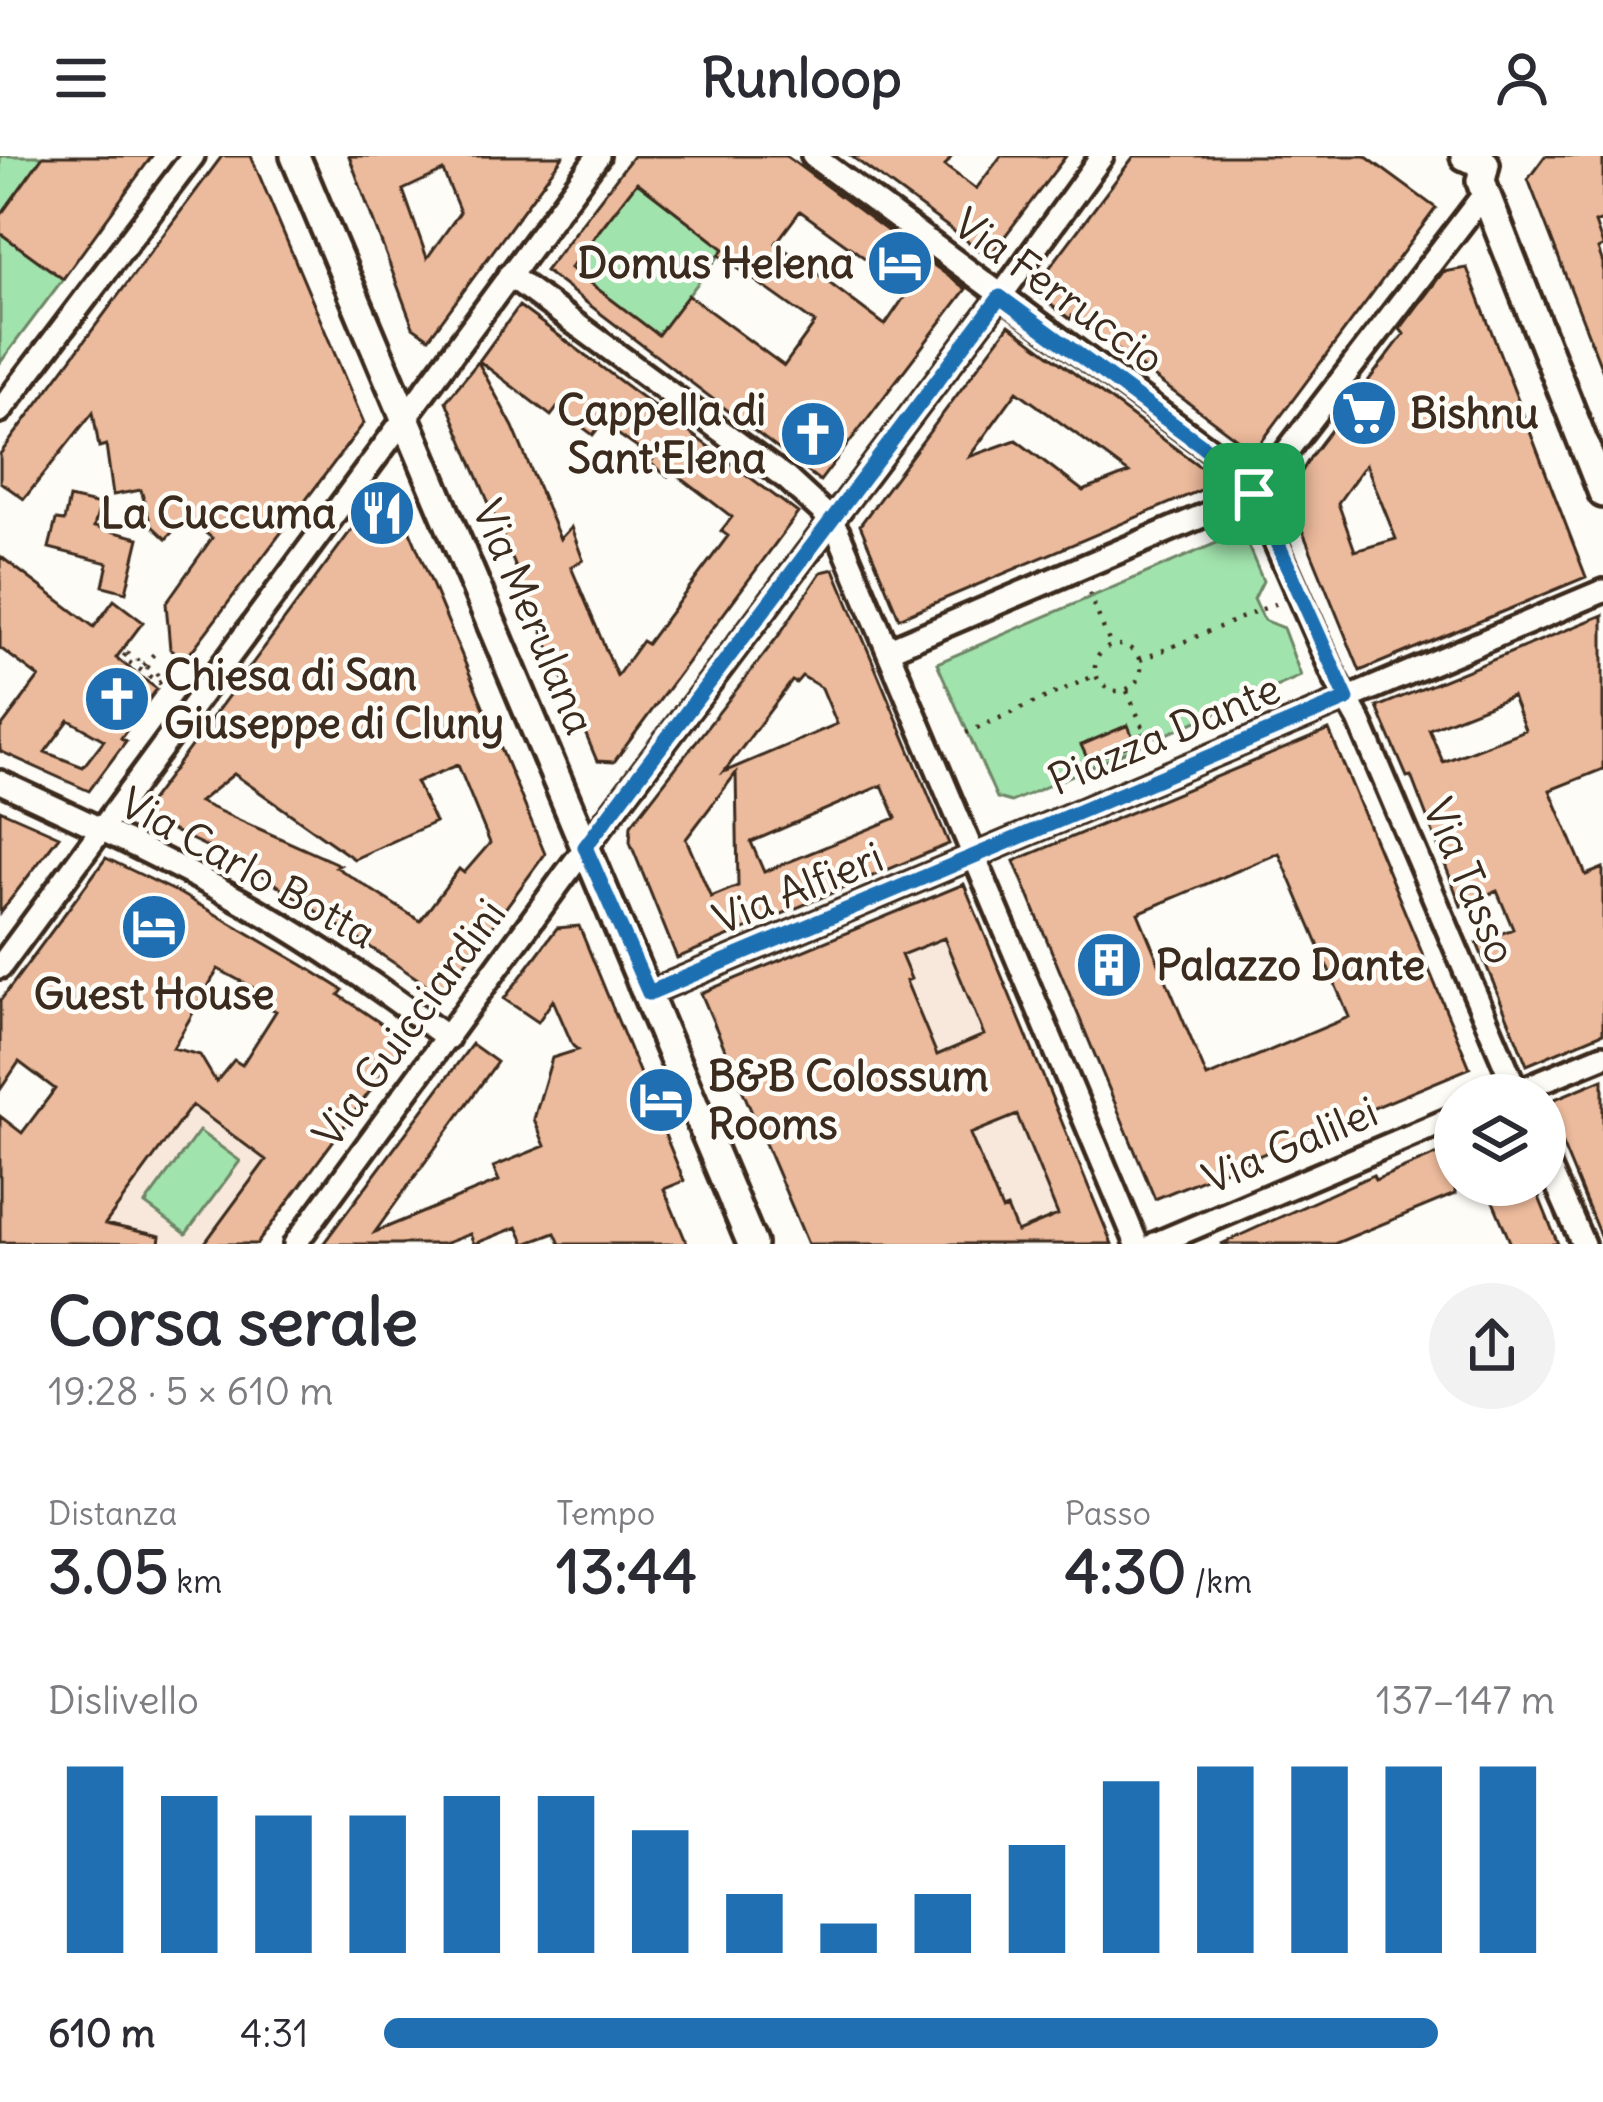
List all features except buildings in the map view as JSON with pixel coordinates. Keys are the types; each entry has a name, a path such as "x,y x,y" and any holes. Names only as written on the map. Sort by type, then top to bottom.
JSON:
{"main road":[{"name":"Via Merulana","path":"295,156 752,1244"},
{"path":"1475,160 1603,493"}],"street":[{"path":"0,411 193,156"},
{"path":"0,967 598,156"},
{"name":"Via Ferruccio","path":"813,156 1234,469 1254,494"},
{"name":"Via Guicciardini","path":"295,1244 1102,156"},
{"path":"890,649 1254,494 1485,193"},
{"path":"509,275 787,479 831,521 844,541 1138,1244"},
{"name":"Piazza Dante","path":"977,856 1347,699 1254,494"},
{"path":"1347,699 1603,590"},
{"name":"Via Tasso","path":"1347,699 1506,1074"},
{"name":"Via Carlo Botta","path":"0,782 101,828 279,923 448,1038"},
{"name":"Via Alfieri","path":"649,993 977,856"},
{"path":"1561,1074 1603,1056"},
{"name":"Via Galilei","path":"1155,1244 1434,1126"},
{"path":"1566,1206 1582,1244"}],"path":[{"path":"1089,593 1111,646"},
{"path":"1140,659 1276,603"},
{"path":"1111,646 1129,647 1140,659 1139,678 1126,690 1108,688 1096,675 1097,658 1111,646"},
{"path":"139,669 157,651"},
{"path":"966,733 1096,675"},
{"path":"1126,690 1151,746"}],"shaded area":[{"path":"964,884 1112,1244 961,1244 834,938"},
{"path":"178,1053 200,1055 207,1069 220,1076 234,1060 345,1126 257,1244 13,1244 29,1219"}],"green space":[{"path":"0,156 43,156 0,216"},
{"path":"637,182 724,249 658,335 570,268"},
{"path":"0,233 63,279 0,363"},
{"path":"1242,532 1263,581 1254,599 1264,620 1283,628 1301,676 1158,738 1151,730 1141,734 1141,745 1011,802 997,798 937,663"},
{"path":"199,1131 240,1161 186,1234 145,1204"}],"place":[{"name":"Domus Helena","path":"900,263"},
{"name":"Bishnu","path":"1364,413"},
{"name":"Cappella di Sant'Elena","path":"813,434"},
{"name":"La Cuccuma","path":"382,513"},
{"name":"Chiesa di San Giuseppe di Cluny","path":"117,699"},
{"name":"Guest House","path":"154,927"},
{"name":"Palazzo Dante","path":"1109,965"},
{"name":"B&B Colossum Rooms","path":"661,1100"}],"route":[{"path":"1000,297 1234,469 1254,494 1347,699 649,993 585,847 1000,297"}]}
